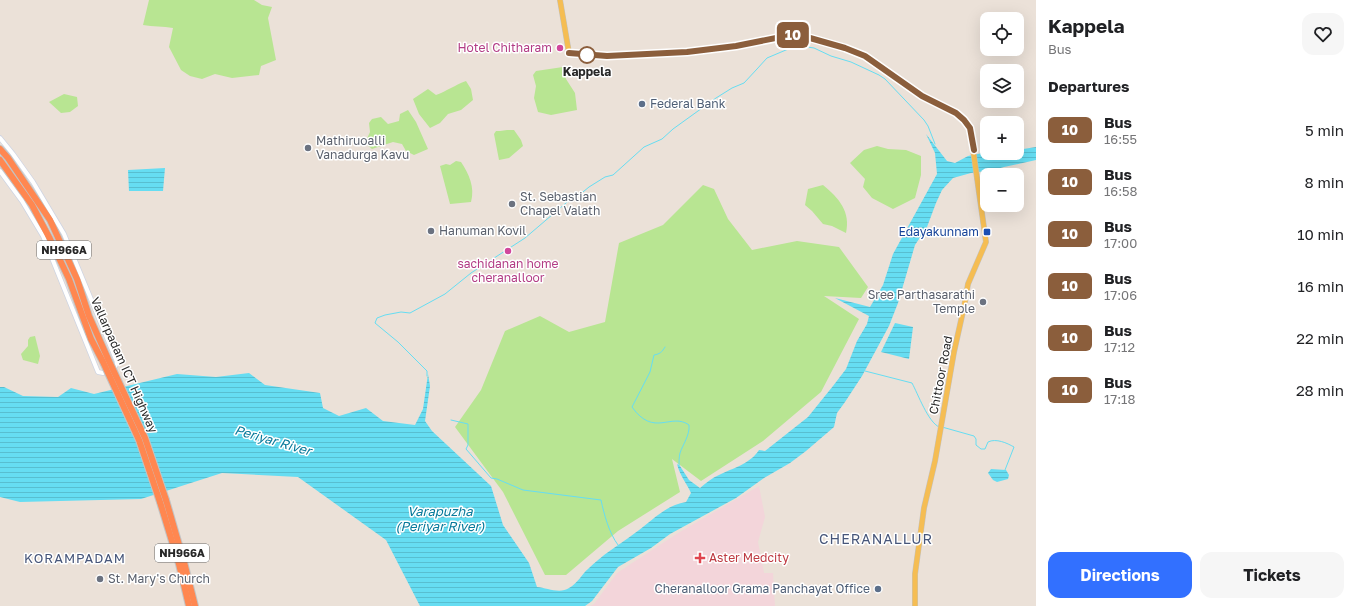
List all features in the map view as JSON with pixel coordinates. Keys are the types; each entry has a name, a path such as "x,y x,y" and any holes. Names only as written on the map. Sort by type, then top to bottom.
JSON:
{"highway":[{"name":"Vallarpadam ICT Highway","path":"0,149 8,158 50,220 77,279 106,361 144,438 163,501 184,562 194,606"},
{"name":"Vallarpadam ICT Highway","path":"0,160 32,205 50,239 69,279 91,339 106,361"},
{"name":"Vallarpadam ICT Highway","path":"163,501 189,606"}],"main road":[{"name":"Chittoor Road","path":"560,0 569,53 607,56 687,52 736,46 796,34 845,48 865,56 922,96 956,113 970,128 986,242 968,284 954,352 941,430 924,508 916,574 915,606"}],"street":[{"path":"0,138 18,160 47,203 73,253 117,362 115,367 103,374 98,372 62,279 43,236 22,201 0,171"}],"shaded area":[{"name":"Aster Medcity","path":"759,486 765,517 758,542 764,573 773,573 775,606 590,606 594,604 617,573 678,533"}],"green space":[{"path":"149,0 254,0 262,5 272,7 268,18 276,60 261,66 259,75 232,78 215,74 202,79 190,76 181,70 169,47 173,28 143,25"},
{"path":"563,67 566,79 575,93 577,110 551,115 538,112 534,98 536,86 533,75 536,71"},
{"path":"466,81 471,89 473,100 461,110 448,114 440,123 430,128 419,114 413,99 428,89 436,95"},
{"path":"64,94 77,97 78,106 70,112 61,113 49,102"},
{"path":"408,110 416,122 428,149 414,155 406,151 402,144 393,142 372,149 365,143 370,132 369,123 372,119 381,117 388,124 399,121 400,114"},
{"path":"514,130 523,146 509,158 499,160 494,134 496,131"},
{"path":"877,146 888,149 906,150 921,156 921,175 915,198 893,209 872,198 863,187 865,179 850,163 864,150"},
{"path":"456,161 461,162 469,176 472,186 471,202 450,204 440,166 446,164 450,165"},
{"path":"703,185 714,189 728,219 752,250 797,241 839,247 868,287 861,298 824,296 859,319 821,392 763,441 701,481 672,459 680,492 618,531 566,575 545,575 503,492 455,427 481,390 505,331 540,316 569,332 605,322 619,243 663,225"},
{"path":"823,185 839,200 845,212 847,218 846,233 832,226 823,224 805,205 808,189"},
{"path":"35,336 40,356 38,364 23,360 21,354 28,346 28,340 30,337"}],"water":[{"name":"Varapuzha (Periyar River)","path":"926,134 947,161 955,163 968,156 980,153 980,160 1024,160 1024,149 1036,147 1036,160 1000,168 980,168 980,172 953,178 942,190 927,227 915,245 898,303 889,326 862,376 837,413 834,427 790,463 764,478 736,498 670,534 651,548 618,567 592,601 585,606 420,606 386,540 298,477 222,473 141,499 20,502 0,497 0,387 4,387 23,396 58,397 71,388 94,394 177,374 216,377 249,373 265,385 320,393 323,408 339,416 366,408 383,421 415,425 423,409 428,374 430,386 425,421 432,431 491,486 503,525 529,563 537,587 558,591 565,590 572,586 599,559 659,514 671,507 686,502 691,493 681,476 677,464 689,480 700,488 714,478 751,459 759,450 765,451 808,417 846,369 857,341 867,324 869,316 835,298 870,307 883,285 893,254 937,174 935,153"},
{"path":"165,168 163,191 129,191 128,170"},
{"path":"895,323 913,327 909,359 881,352"},
{"path":"991,469 1006,470 1009,475 1008,479 997,482 993,480 988,473"}],"waterway":[{"path":"427,376 427,371 398,342 375,323 377,318 401,312 410,313 445,294 471,273 525,238 573,197 578,196 605,177 613,175 644,147 662,139 673,129 716,98 732,88 744,83 767,58 793,47 801,46 814,48 831,56 851,62 879,75 885,79 924,120 935,144"},
{"path":"665,347 661,352 654,355 650,372 632,407 640,416 648,421 655,423 676,421 689,425 687,436 680,453 679,466"},
{"path":"865,371 912,383 927,414 939,427"},
{"path":"451,420 468,424 468,445 466,449 491,478 523,490 601,500 609,529 618,545"},
{"path":"942,427 974,436 976,439 976,445 981,449 985,449 988,442 991,441 998,441 1014,447 1005,470"}],"bus line":[{"name":"10","path":"569,53 607,56 687,52 736,46 796,34 845,48 865,56 922,96 956,113 970,128 974,150"}],"place":[{"name":"Hotel Chitharam","path":"560,48"},
{"name":"Kappela","path":"587,55"},
{"name":"Federal Bank","path":"642,104"},
{"name":"Mathiruoalli Vanadurga Kavu","path":"308,148"},
{"name":"St. Sebastian Chapel Valath","path":"512,204"},
{"name":"Hanuman Kovil","path":"431,231"},
{"name":"Edayakunnam","path":"987,232"},
{"name":"sachidanan home cheranalloor","path":"508,251"},
{"name":"Sree Parthasarathi Temple","path":"983,302"},
{"name":"Aster Medcity","path":"700,558"},
{"name":"St. Mary's Church","path":"100,579"},
{"name":"Cheranalloor Grama Panchayat Office","path":"878,589"}],"district":[{"name":"CHERANALLUR","path":"876,539"},
{"name":"KORAMPADAM","path":"75,558"}],"water label":[{"name":"Periyar River","path":"273,440"}]}
